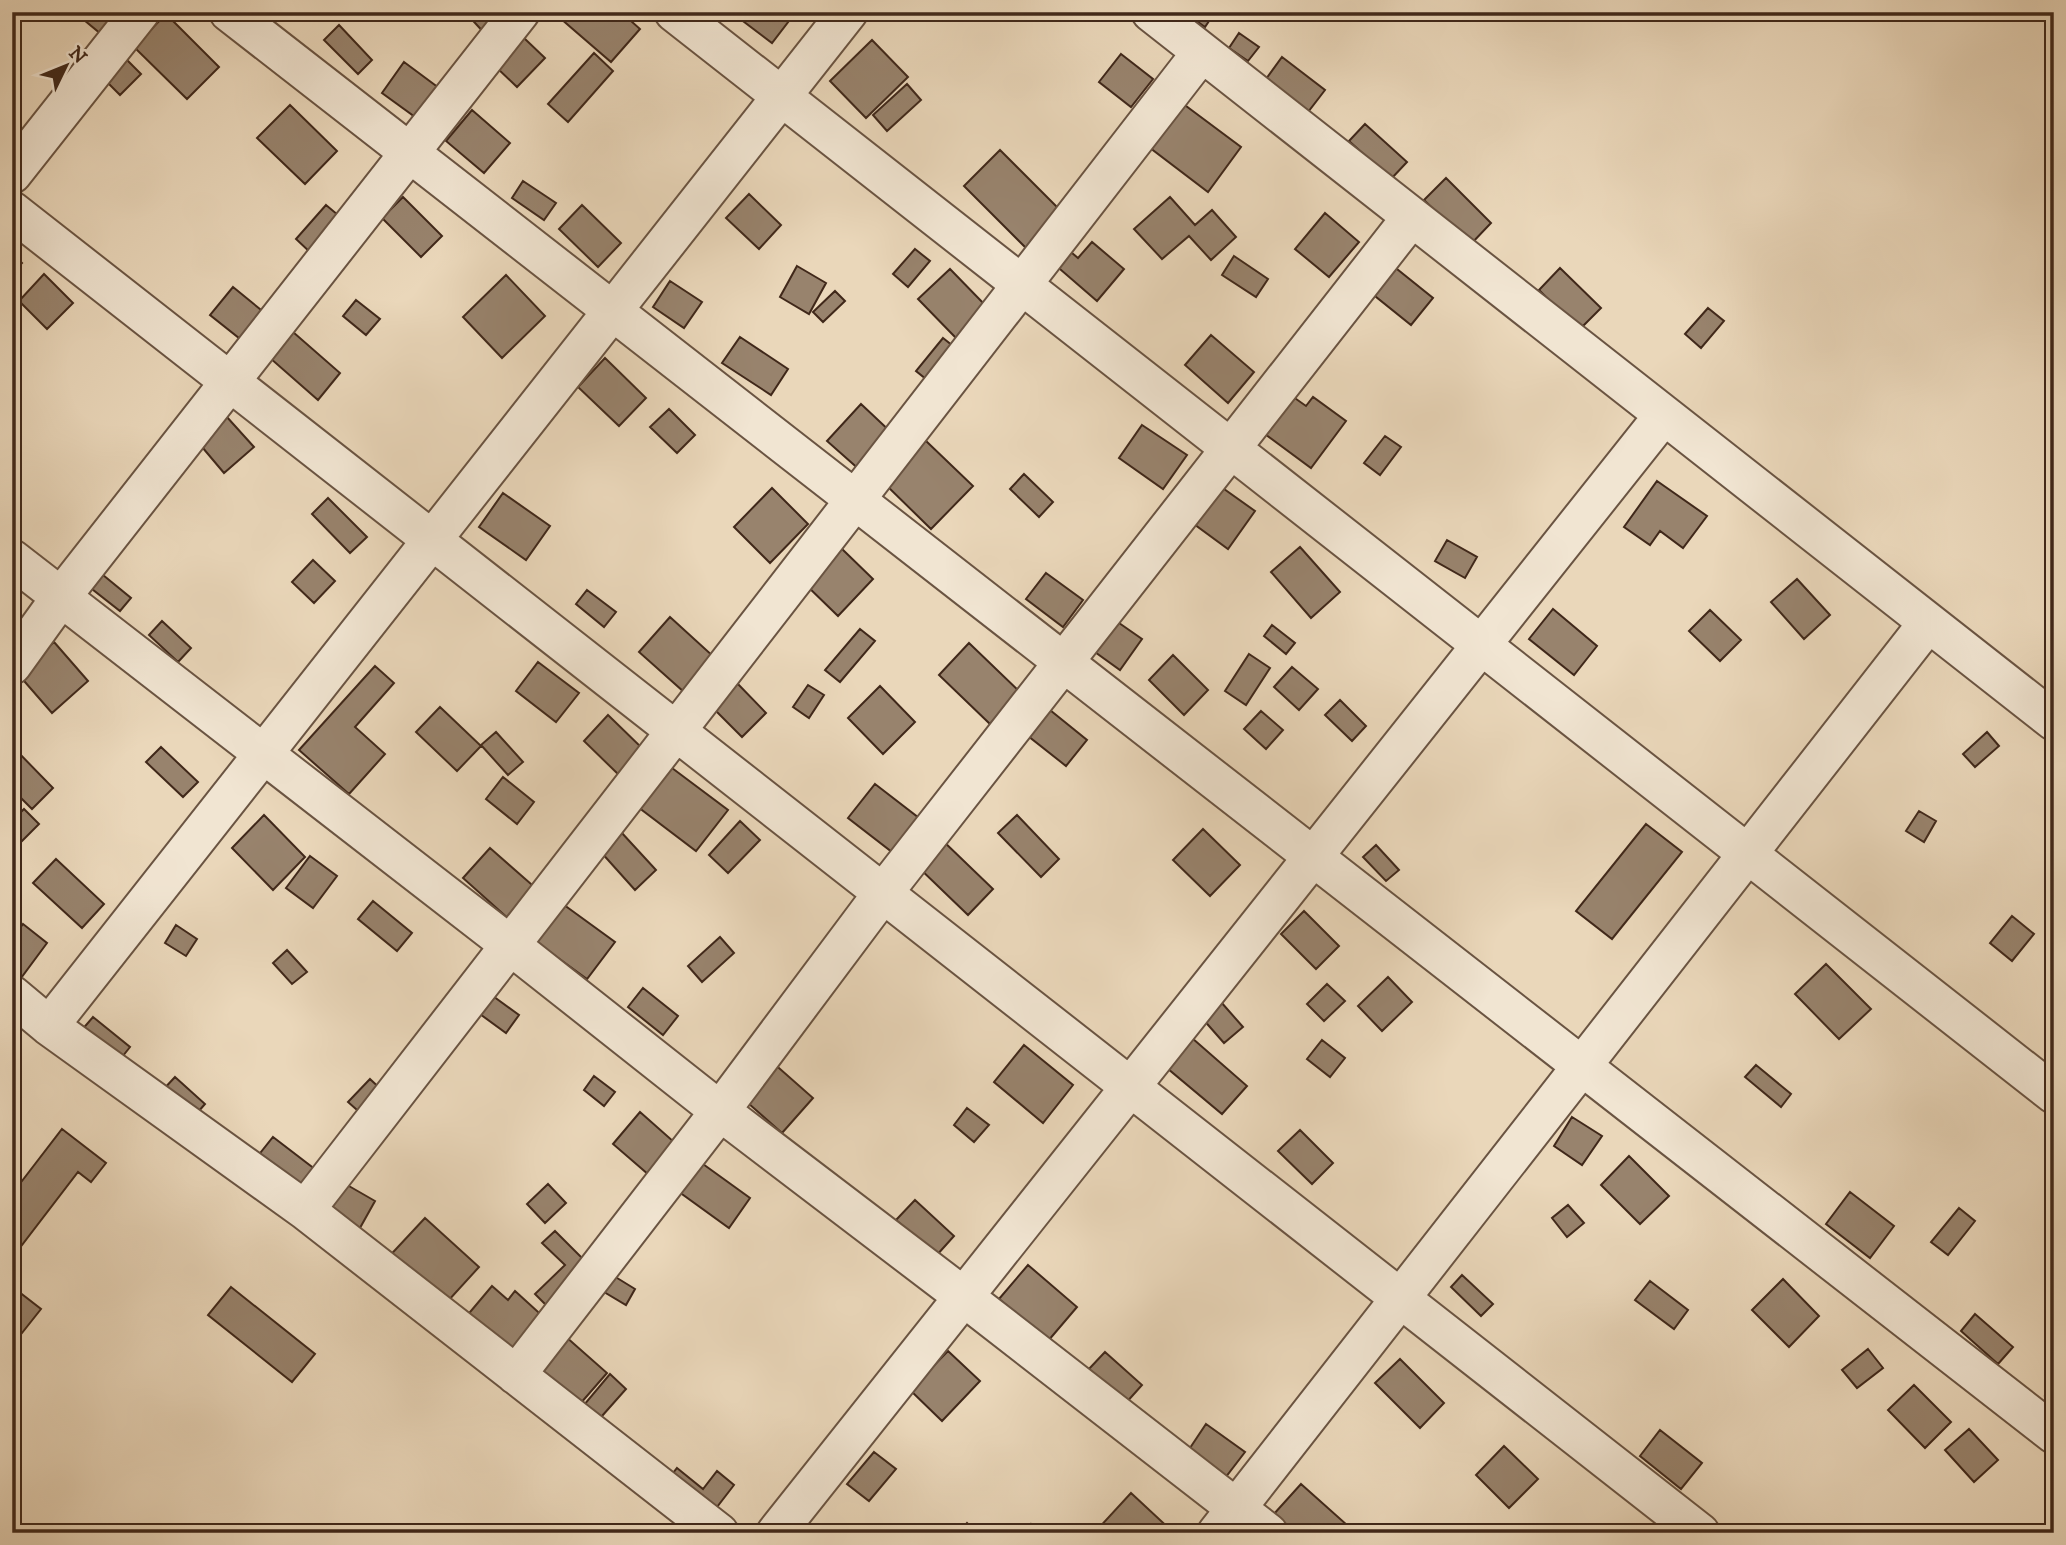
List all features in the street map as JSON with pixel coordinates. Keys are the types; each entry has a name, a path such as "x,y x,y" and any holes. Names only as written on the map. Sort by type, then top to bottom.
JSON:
{"street":[{"path":"12,174 140,12"},
{"path":"229,12 2054,1434"},
{"path":"12,665 61,597 520,12"},
{"path":"674,12 2054,1094"},
{"path":"49,1026 848,12"},
{"path":"1151,12 2054,721"},
{"path":"305,1210 1202,52"},
{"path":"12,211 1700,1533"},
{"path":"516,1376 720,1111 883,893 1411,218"},
{"path":"776,1533 1664,415"},
{"path":"12,559 720,1111 964,1297 1227,1521 1268,1533"},
{"path":"1227,1521 1928,623"},
{"path":"12,995 49,1026 305,1210 719,1533"}],"building":[{"path":"80,12 118,12 101,34 78,15"},
{"path":"465,12 511,13 487,36"},
{"path":"553,12 621,12 640,29 611,62"},
{"path":"731,12 794,12 795,13 772,43"},
{"path":"1184,12 1215,12 1205,27"},
{"path":"166,14 219,67 187,99 134,47"},
{"path":"339,25 372,60 358,74 324,40"},
{"path":"1239,33 1259,47 1248,61 1229,48"},
{"path":"524,38 545,58 517,87 496,67"},
{"path":"872,40 908,77 866,118 830,81"},
{"path":"594,53 613,71 568,122 548,104"},
{"path":"1121,54 1153,79 1131,107 1099,82"},
{"path":"1282,57 1325,90 1308,112 1266,79"},
{"path":"126,59 141,74 120,95 105,80"},
{"path":"404,62 443,91 422,122 382,93"},
{"path":"907,84 921,100 887,131 873,115"},
{"path":"1174,97 1241,147 1208,192 1141,141"},
{"path":"290,105 337,151 305,184 257,138"},
{"path":"472,110 510,143 484,173 446,141"},
{"path":"1365,124 1407,162 1391,179 1349,141"},
{"path":"1000,150 1063,213 1027,249 964,186"},
{"path":"1446,178 1491,223 1470,245 1424,200"},
{"path":"523,181 556,203 544,220 512,198"},
{"path":"749,194 781,225 759,249 726,218"},
{"path":"403,197 442,236 421,257 382,218"},
{"path":"1170,197 1195,225 1212,210 1236,237 1211,260 1189,236 1162,259 1134,229"},
{"path":"326,205 344,220 313,255 296,239"},
{"path":"582,205 621,243 598,267 559,229"},
{"path":"1325,213 1359,242 1329,277 1295,249"},
{"path":"1059,242 1078,258 1092,242 1124,269 1097,301 1046,257"},
{"path":"915,249 930,261 908,287 893,274"},
{"path":"12,253 22,263 12,273"},
{"path":"1234,256 1268,279 1256,297 1222,275"},
{"path":"1387,261 1433,298 1411,325 1365,288"},
{"path":"797,266 826,283 809,314 780,297"},
{"path":"1560,268 1601,308 1579,330 1539,290"},
{"path":"950,269 987,307 956,338 918,299"},
{"path":"44,274 73,303 47,329 19,301"},
{"path":"506,275 545,316 502,358 463,317"},
{"path":"670,281 702,302 684,328 653,307"},
{"path":"233,287 266,314 244,342 210,315"},
{"path":"835,291 845,301 823,322 813,312"},
{"path":"356,300 380,319 366,335 343,316"},
{"path":"1708,308 1724,321 1701,348 1685,334"},
{"path":"293,332 340,373 318,400 270,358"},
{"path":"1211,335 1254,372 1228,403 1185,365"},
{"path":"740,337 788,369 771,395 722,363"},
{"path":"943,338 958,350 931,383 916,371"},
{"path":"605,358 646,398 619,426 578,387"},
{"path":"1282,389 1306,406 1313,397 1346,421 1311,468 1254,426"},
{"path":"861,404 894,435 861,471 827,441"},
{"path":"669,409 695,435 677,453 650,427"},
{"path":"226,416 254,447 224,473 197,441"},
{"path":"1142,425 1187,455 1163,489 1119,458"},
{"path":"1385,436 1401,447 1380,475 1364,463"},
{"path":"925,440 973,486 931,529 884,483"},
{"path":"1024,474 1053,502 1039,517 1010,489"},
{"path":"1210,479 1255,511 1228,549 1183,516"},
{"path":"1657,481 1707,516 1683,548 1660,531 1650,545 1624,527"},
{"path":"772,488 808,524 770,563 734,527"},
{"path":"503,493 550,526 526,560 479,527"},
{"path":"328,498 367,537 350,553 312,514"},
{"path":"1447,540 1477,557 1465,578 1435,561"},
{"path":"840,547 873,579 838,616 804,583"},
{"path":"1300,547 1340,592 1311,618 1271,572"},
{"path":"313,560 335,581 314,603 292,582"},
{"path":"1046,573 1083,600 1063,627 1026,599"},
{"path":"103,575 131,598 120,611 92,589"},
{"path":"1797,579 1830,615 1804,639 1771,602"},
{"path":"587,590 616,612 604,627 576,604"},
{"path":"1553,609 1597,646 1574,675 1529,639"},
{"path":"1710,610 1741,640 1720,661 1689,631"},
{"path":"1109,616 1142,639 1120,670 1088,647"},
{"path":"670,617 715,658 684,692 639,652"},
{"path":"162,621 191,648 178,662 149,635"},
{"path":"1272,625 1295,643 1286,654 1264,636"},
{"path":"860,629 875,641 840,682 825,670"},
{"path":"54,642 88,681 52,713 18,674"},
{"path":"969,643 1020,692 990,724 939,675"},
{"path":"1249,654 1270,668 1246,705 1225,691"},
{"path":"1173,655 1208,690 1184,715 1149,680"},
{"path":"538,662 579,693 556,722 516,691"},
{"path":"375,666 394,683 355,727 385,754 349,794 299,750"},
{"path":"1292,667 1318,689 1299,710 1274,687"},
{"path":"736,682 766,713 742,737 711,706"},
{"path":"808,685 824,695 809,718 793,707"},
{"path":"880,686 915,722 883,754 848,718"},
{"path":"1340,700 1366,726 1352,741 1325,715"},
{"path":"1045,706 1087,740 1066,766 1023,732"},
{"path":"440,707 481,746 457,771 416,732"},
{"path":"1261,711 1283,730 1266,749 1244,729"},
{"path":"608,715 643,749 619,775 584,741"},
{"path":"496,732 523,762 508,775 481,745"},
{"path":"1987,732 1999,746 1975,767 1963,754"},
{"path":"13,747 53,788 32,809 12,789"},
{"path":"161,747 198,782 183,797 146,762"},
{"path":"668,765 728,810 696,851 638,807"},
{"path":"503,777 534,802 517,824 486,799"},
{"path":"875,784 919,818 892,852 848,818"},
{"path":"24,809 39,824 12,851 12,821"},
{"path":"1919,811 1936,821 1924,842 1906,831"},
{"path":"264,815 305,857 273,890 232,848"},
{"path":"1017,815 1059,859 1041,877 998,833"},
{"path":"740,821 760,840 728,873 709,855"},
{"path":"1646,824 1682,852 1612,939 1576,911"},
{"path":"1203,829 1240,865 1210,896 1173,860"},
{"path":"621,832 656,870 635,890 600,851"},
{"path":"940,838 993,889 968,915 915,864"},
{"path":"1376,845 1399,870 1386,881 1363,857"},
{"path":"490,848 539,891 511,921 463,878"},
{"path":"310,856 337,876 313,908 286,888"},
{"path":"56,859 104,904 82,928 33,883"},
{"path":"373,901 412,933 397,951 358,919"},
{"path":"560,902 615,942 587,979 532,939"},
{"path":"1304,911 1339,946 1316,969 1281,934"},
{"path":"2012,916 2034,934 2012,961 1990,943"},
{"path":"23,924 47,943 21,978 12,971 12,939"},
{"path":"176,925 197,939 186,956 165,943"},
{"path":"720,937 734,953 702,982 688,966"},
{"path":"287,950 307,972 292,984 273,963"},
{"path":"1826,964 1871,1009 1839,1039 1795,994"},
{"path":"1388,977 1412,1002 1382,1031 1358,1006"},
{"path":"1327,984 1345,1001 1324,1021 1307,1004"},
{"path":"643,988 678,1016 663,1035 628,1007"},
{"path":"486,991 519,1015 506,1033 473,1009"},
{"path":"1221,1002 1243,1027 1224,1043 1202,1018"},
{"path":"93,1017 130,1047 118,1062 81,1031"},
{"path":"1192,1038 1247,1086 1222,1114 1167,1068"},
{"path":"1322,1040 1345,1058 1330,1077 1307,1059"},
{"path":"1024,1045 1073,1085 1043,1123 994,1082"},
{"path":"771,1061 813,1098 782,1133 740,1096"},
{"path":"1756,1065 1791,1094 1781,1107 1745,1077"},
{"path":"594,1076 615,1092 604,1106 584,1090"},
{"path":"175,1077 205,1104 191,1120 161,1092"},
{"path":"370,1079 386,1094 365,1117 348,1102"},
{"path":"967,1108 989,1125 974,1142 954,1125"},
{"path":"640,1112 683,1150 656,1181 613,1144"},
{"path":"1572,1117 1602,1136 1582,1165 1554,1146"},
{"path":"62,1129 106,1163 91,1182 78,1172 12,1258 12,1194"},
{"path":"1300,1130 1333,1163 1312,1184 1278,1151"},
{"path":"273,1137 316,1170 297,1195 253,1162"},
{"path":"1629,1156 1669,1196 1640,1224 1601,1185"},
{"path":"696,1159 750,1198 729,1228 675,1189"},
{"path":"335,1178 375,1201 356,1235 316,1211"},
{"path":"548,1184 566,1203 545,1223 527,1204"},
{"path":"1850,1192 1894,1226 1870,1258 1826,1224"},
{"path":"915,1200 954,1236 936,1256 896,1220"},
{"path":"1568,1205 1584,1223 1567,1237 1552,1218"},
{"path":"1959,1208 1975,1221 1948,1255 1931,1242"},
{"path":"425,1218 479,1267 437,1313 383,1263"},
{"path":"555,1231 589,1265 547,1306 535,1294 565,1265 542,1243"},
{"path":"1028,1265 1077,1307 1048,1341 999,1299"},
{"path":"609,1273 635,1289 626,1305 599,1289"},
{"path":"1462,1275 1493,1304 1481,1316 1451,1287"},
{"path":"1783,1279 1819,1316 1789,1347 1752,1310"},
{"path":"1650,1281 1688,1310 1674,1329 1635,1300"},
{"path":"492,1286 508,1300 515,1291 548,1321 508,1366 460,1324"},
{"path":"231,1287 315,1354 292,1382 208,1315"},
{"path":"14,1288 41,1309 14,1343 12,1341"},
{"path":"1975,1314 2013,1347 1998,1364 1961,1331"},
{"path":"565,1336 607,1373 573,1412 531,1375"},
{"path":"1868,1349 1883,1368 1857,1388 1842,1370"},
{"path":"948,1351 980,1381 942,1421 910,1390"},
{"path":"1105,1352 1142,1385 1125,1404 1088,1370"},
{"path":"1400,1359 1444,1403 1420,1428 1375,1383"},
{"path":"610,1374 626,1389 594,1425 578,1412"},
{"path":"1914,1385 1951,1422 1925,1448 1888,1410"},
{"path":"2054,1386 2054,1404 2045,1396"},
{"path":"1206,1424 1245,1452 1225,1478 1188,1451"},
{"path":"1969,1429 1998,1460 1974,1482 1945,1450"},
{"path":"1660,1430 1702,1463 1681,1489 1640,1456"},
{"path":"1504,1446 1538,1479 1509,1508 1476,1475"},
{"path":"874,1452 896,1469 869,1501 847,1484"},
{"path":"677,1468 703,1489 717,1471 734,1485 710,1516 666,1482"},
{"path":"1301,1484 1347,1525 1340,1533 1293,1533 1273,1515"},
{"path":"1131,1493 1174,1533 1097,1533"},
{"path":"967,1523 977,1533 958,1533"},
{"path":"1031,1524 1041,1533 1023,1533"}]}
